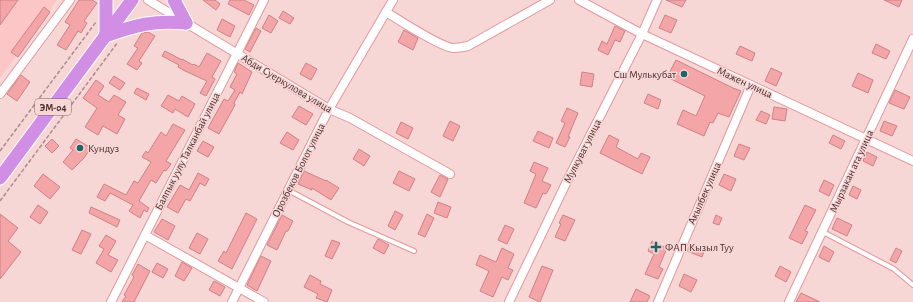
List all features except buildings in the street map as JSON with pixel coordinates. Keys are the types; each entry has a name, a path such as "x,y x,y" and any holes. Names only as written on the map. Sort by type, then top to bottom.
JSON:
{"highway":[{"path":"106,0 106,36 141,24 166,21 186,23"},
{"name":"ЭМ-04","path":"0,178 132,0"},
{"path":"174,0 186,23"}],"street":[{"name":"Абди Суеркулова улица","path":"148,0 329,109 350,118 450,174"},
{"name":"Балпык уулу Талканбай улица","path":"111,302 264,0"},
{"name":"Орозбеков Болот улица","path":"232,302 329,109 393,0"},
{"path":"386,12 452,48 468,46 550,0"},
{"name":"Мажен улица","path":"579,0 642,34 913,161"},
{"name":"Мулкуват улица","path":"509,302 572,170 642,34 657,0"},
{"path":"0,94 66,2"},
{"name":"Мырзакан ата улица","path":"789,302 913,40"},
{"name":"Акылбек улица","path":"658,302 751,85"},
{"path":"145,235 264,302"}],"lane":[{"path":"288,190 348,222 414,251"},
{"path":"823,232 894,269 913,285"}],"path":[{"path":"0,151 97,20"},
{"path":"0,201 119,40"}],"shaded area":[{"path":"0,0 57,0 0,78"}],"place":[{"name":"Сш Мулькубат","path":"684,74"},
{"name":"Кундуз","path":"80,148"},
{"name":"ФАП Кызыл Туу","path":"656,247"}]}
